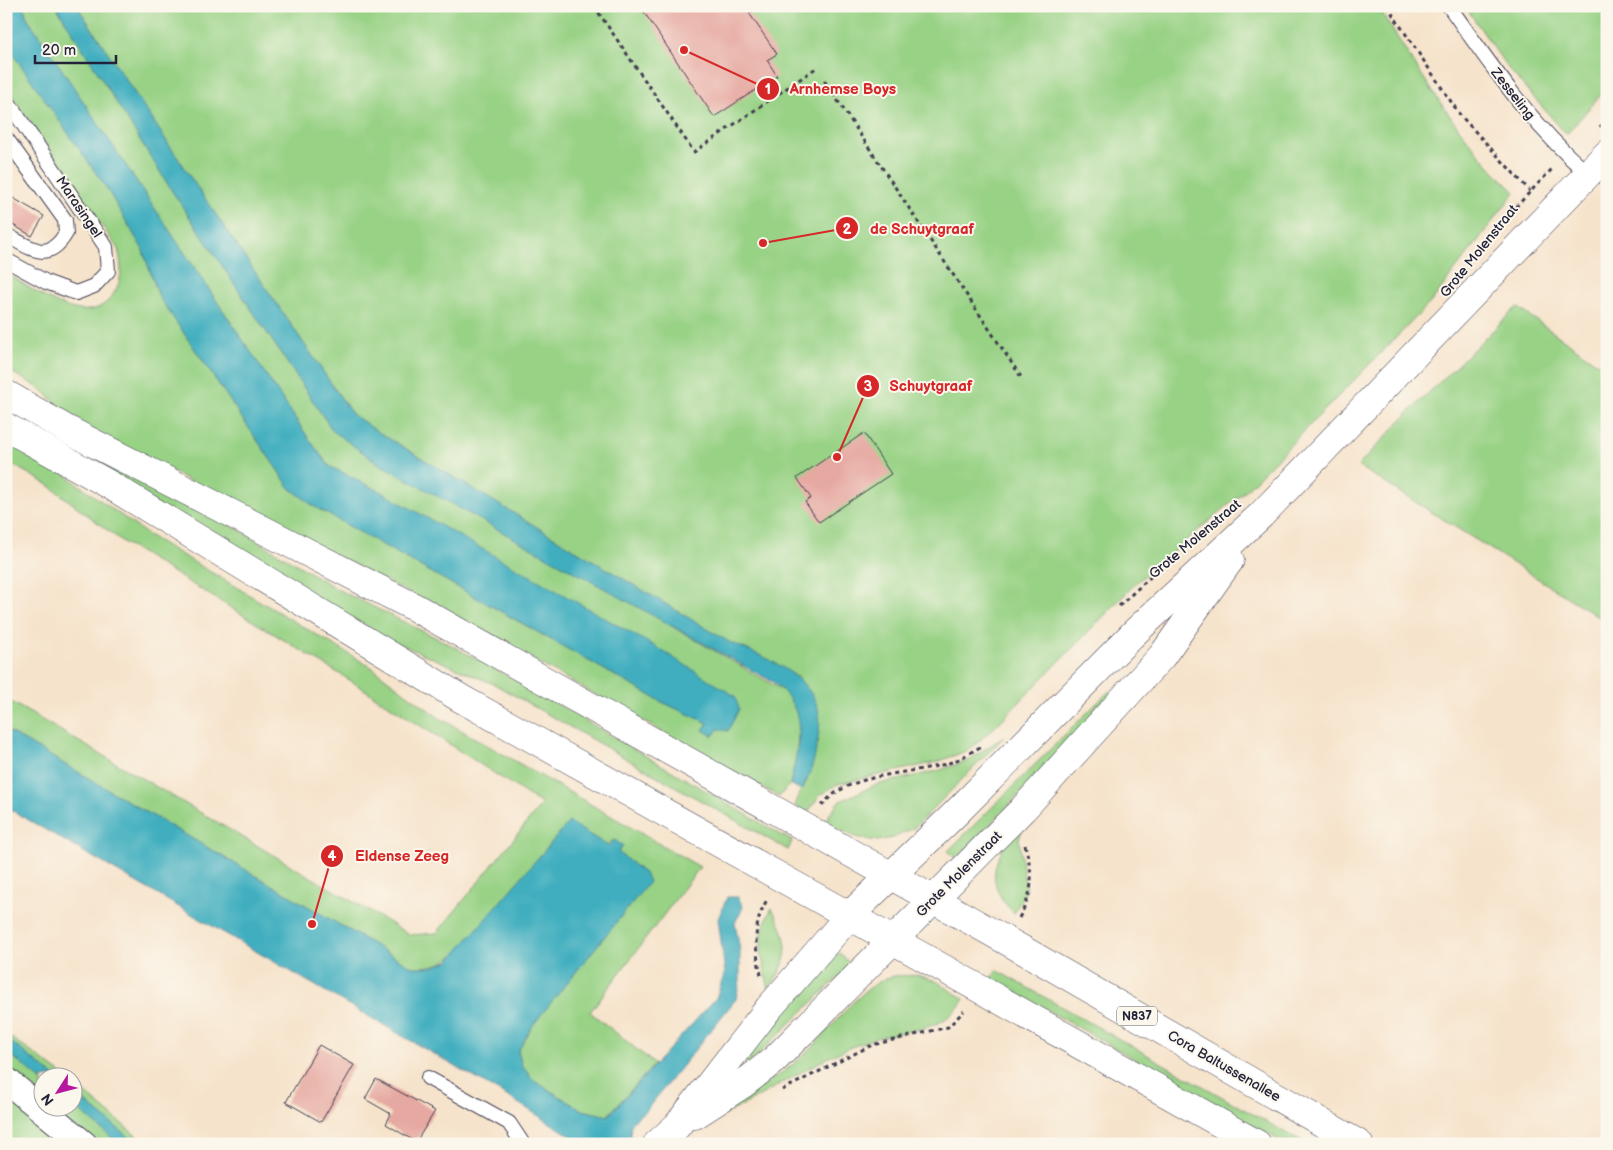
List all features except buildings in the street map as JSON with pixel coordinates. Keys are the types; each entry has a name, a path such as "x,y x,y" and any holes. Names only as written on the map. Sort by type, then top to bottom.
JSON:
{"main road":[{"name":"Grote Molenstraat","path":"667,1136 768,1008 850,916 1135,632 1262,515 1607,154"},
{"path":"6,394 68,430 414,607 891,876"},
{"path":"6,427 110,486 460,698 1257,1144"},
{"name":"Grote Molenstraat","path":"667,1136 743,1084 775,1059 1023,809 1162,656 1262,515"},
{"name":"N837","path":"891,876 933,900"},
{"name":"Cora Baltussenallee","path":"933,900 1358,1144"}],"street":[{"path":"6,1080 84,1144"}],"lane":[{"name":"Zesseling","path":"1448,6 1498,76 1540,128 1587,174"},
{"name":"Marasingel","path":"6,99 106,247 108,272 94,286 76,293 46,282 6,260"},
{"path":"6,138 64,220 66,233 54,249 45,252 35,250 6,236"},
{"path":"45,192 78,206"},
{"path":"428,1078 509,1123 523,1144"}],"path":[{"path":"594,6 694,152 816,68"},
{"name":"Grote Molenstraat","path":"1387,6 1460,115 1529,191 1504,220"},
{"path":"824,80 1021,377"},
{"name":"Grote Molenstraat","path":"1113,613 1140,584 1163,566"},
{"path":"820,808 826,800 850,785 952,762 981,746"},
{"name":"Grote Molenstraat","path":"1020,916 1030,895 1031,872 1025,844 1028,836"},
{"path":"765,904 758,916 756,951 768,1008"},
{"path":"778,1092 872,1045 948,1027 966,1009"}],"green space":[{"path":"24,6 56,6 174,194 333,431 784,691 795,706 799,723 796,758 790,784 779,797 456,617 75,422 41,389 6,369 6,273 61,305 91,310 103,305 114,293 121,272 118,249 6,87 6,43 107,189 142,248 159,297 290,488 315,507 662,702 708,723 703,730 713,736 718,729 385,494 329,466 311,442 26,16"},
{"path":"77,6 1377,6 1424,79 1458,127 1476,150 1515,192 1430,303 1246,490 1137,582 994,728 969,750 937,762 838,784 820,795 808,812 795,806 801,790 807,781 818,709 799,678 768,659 729,642 378,432 352,414 197,187"},
{"path":"1465,6 1607,6 1607,87 1568,133 1566,134 1507,67"},
{"path":"1517,307 1607,370 1607,622 1358,466 1409,412"},
{"path":"6,402 248,535 339,590 449,644 517,681 792,841 788,850 494,684 390,640 6,417"},
{"path":"6,439 49,463 148,535 371,667 438,717 700,867 590,1012 655,1064 607,1116 582,1110 534,1081 522,1066 518,1051 533,1025 646,875 618,852 623,846 614,840 463,946 446,961 435,965 412,967 6,730 6,699 410,935 437,933 542,804 348,679 123,542 47,484 6,461"},
{"path":"1109,691 1115,697 956,859 948,851"},
{"path":"1005,736 914,828 893,838 877,841 855,837 824,823 838,802 875,785 937,771 967,761"},
{"path":"1025,821 1019,839 1026,891 1014,913 1003,901 997,889 996,866 1000,854 1007,843"},
{"path":"772,908 783,931 786,950 785,959 769,990 762,958 761,939 766,919"},
{"path":"840,953 851,965 748,1064 742,1058 825,963"},
{"path":"996,970 1309,1144 1284,1143 992,979"},
{"path":"917,975 936,981 964,999 955,1011 934,1025 883,1036 851,1047 720,1117 719,1114 773,1079 803,1056 846,1010 869,989 881,981 894,976"},
{"path":"6,1034 53,1068 44,1068 6,1038"},
{"path":"6,1051 32,1073 32,1093 6,1072"},
{"path":"82,1090 146,1144 137,1144 82,1099"},
{"path":"6,1091 32,1112 32,1118 40,1118 72,1144 6,1144"},
{"path":"82,1112 119,1144 94,1144 62,1118 82,1118"}],"water":[{"path":"6,6 24,6 26,16 311,442 329,466 385,494 656,647 735,696 739,709 728,731 718,729 713,736 703,730 708,723 662,702 315,507 290,488 159,297 142,248 107,189 10,50 6,43"},
{"path":"56,6 77,6 197,187 352,414 378,432 729,642 782,667 805,685 813,696 818,709 819,726 812,768 801,790 790,784 798,742 797,716 793,704 773,682 376,462 333,431 174,194"},
{"path":"6,730 412,967 431,967 449,961 569,822 608,846 614,840 623,846 618,852 646,875 649,882 533,1025 518,1051 522,1066 534,1081 582,1110 608,1116 716,998 725,972 718,919 727,897 738,897 743,907 735,923 740,950 740,980 736,999 648,1108 631,1123 630,1136 645,1144 584,1144 510,1098 6,807"},
{"path":"6,1038 44,1068 32,1068 32,1073 6,1051"},
{"path":"82,1099 137,1144 119,1144 82,1113"}],"place":[{"name":"Arnhemse Boys","path":"684,50"},
{"name":"de Schuytgraaf","path":"763,243"},
{"name":"Schuytgraaf","path":"837,457"},
{"name":"Eldense Zeeg","path":"312,924"}]}
